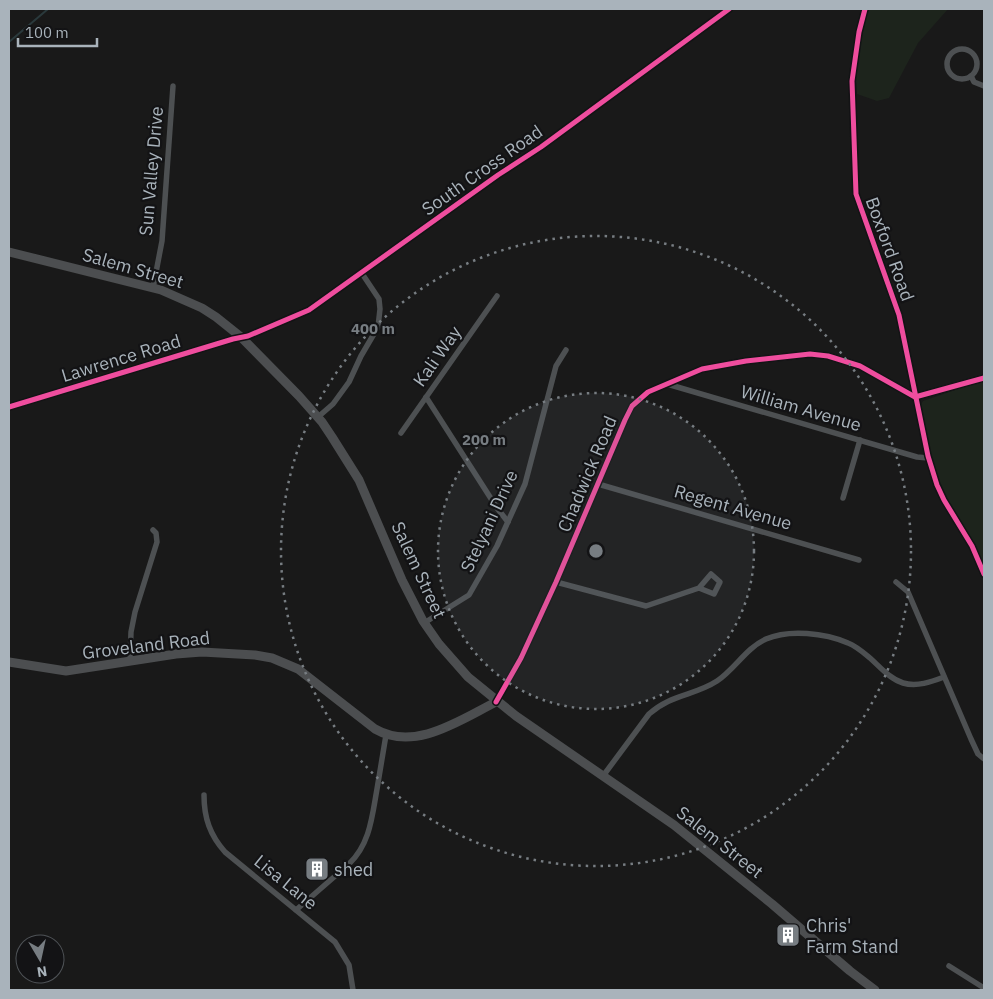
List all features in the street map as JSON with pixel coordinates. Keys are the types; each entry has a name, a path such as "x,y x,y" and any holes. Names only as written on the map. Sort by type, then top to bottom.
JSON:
{"main road":[{"name":"Salem Street","path":"9,252 153,288 177,296 202,308 241,337 318,417 359,480 402,580 424,623 463,672 496,702 674,825 875,990"},
{"name":"Groveland Road","path":"9,662 66,671 202,652 255,655 272,658 298,670 359,718 386,735"},
{"path":"386,735 402,737 433,732 496,702"}],"street":[{"name":"South Cross Road","path":"241,337 296,317 309,310 498,175 541,147 730,9"},
{"name":"Boxford Road","path":"865,9 859,32 852,81 856,194 899,315 928,458 944,500 972,546 984,574"},
{"path":"964,49 974,55 977,66 971,76 960,79 950,73 947,62 953,52 964,49"},
{"path":"971,76 974,82 984,86"},
{"name":"Sun Valley Drive","path":"153,288 162,241 173,86"},
{"path":"318,417 333,404 349,382 361,356 378,327 380,318 379,299 361,272"},
{"name":"Kali Way","path":"401,433 497,296"},
{"name":"Lawrence Road","path":"9,407 241,337"},
{"name":"Stelyani Drive","path":"424,623 469,595 488,563 517,505 530,469 556,366 566,350"},
{"name":"Chadwick Road","path":"496,702 521,658 556,582 624,420 632,406 648,392 702,369 816,354 860,366 915,396"},
{"path":"915,396 984,378"},
{"name":"William Avenue","path":"667,384 917,457 928,458"},
{"path":"426,398 508,522"},
{"path":"842,498 860,440"},
{"name":"Regent Avenue","path":"598,484 859,560"},
{"path":"130,662 135,612 157,542 157,536 153,530"},
{"path":"556,582 646,606 699,588"},
{"path":"896,582 908,592 971,739 978,754 984,759"},
{"path":"603,776 655,708 668,700 696,692 716,681 758,643 776,635 799,633 850,643 892,677 905,683 927,683 944,677"},
{"path":"296,910 355,859 363,845 371,823 386,735"},
{"name":"Lisa Lane","path":"204,795 204,811 208,826 217,842 225,852 327,935 341,950 351,972 353,990"},
{"path":"949,966 984,988"}],"shaded area":[{"path":"868,9 948,9 918,43 889,98 877,101 857,94 855,65"},
{"path":"984,380 984,566 939,484 932,462 920,406 923,401"}],"waterway":[{"path":"9,42 48,9"}],"cycle path":[{"path":"9,407 248,336 309,310 498,175 541,147 729,9"},
{"path":"865,9 859,32 852,81 856,194 899,315 928,456 937,485 972,546 984,574"},
{"path":"496,702 521,658 556,582 625,420 632,406 648,392 702,369 746,361 810,354 828,356 860,366 915,397 984,378"}],"place":[{"name":"shed","path":"317,869"},
{"name":"Chris' Farm Stand","path":"788,935"}]}
